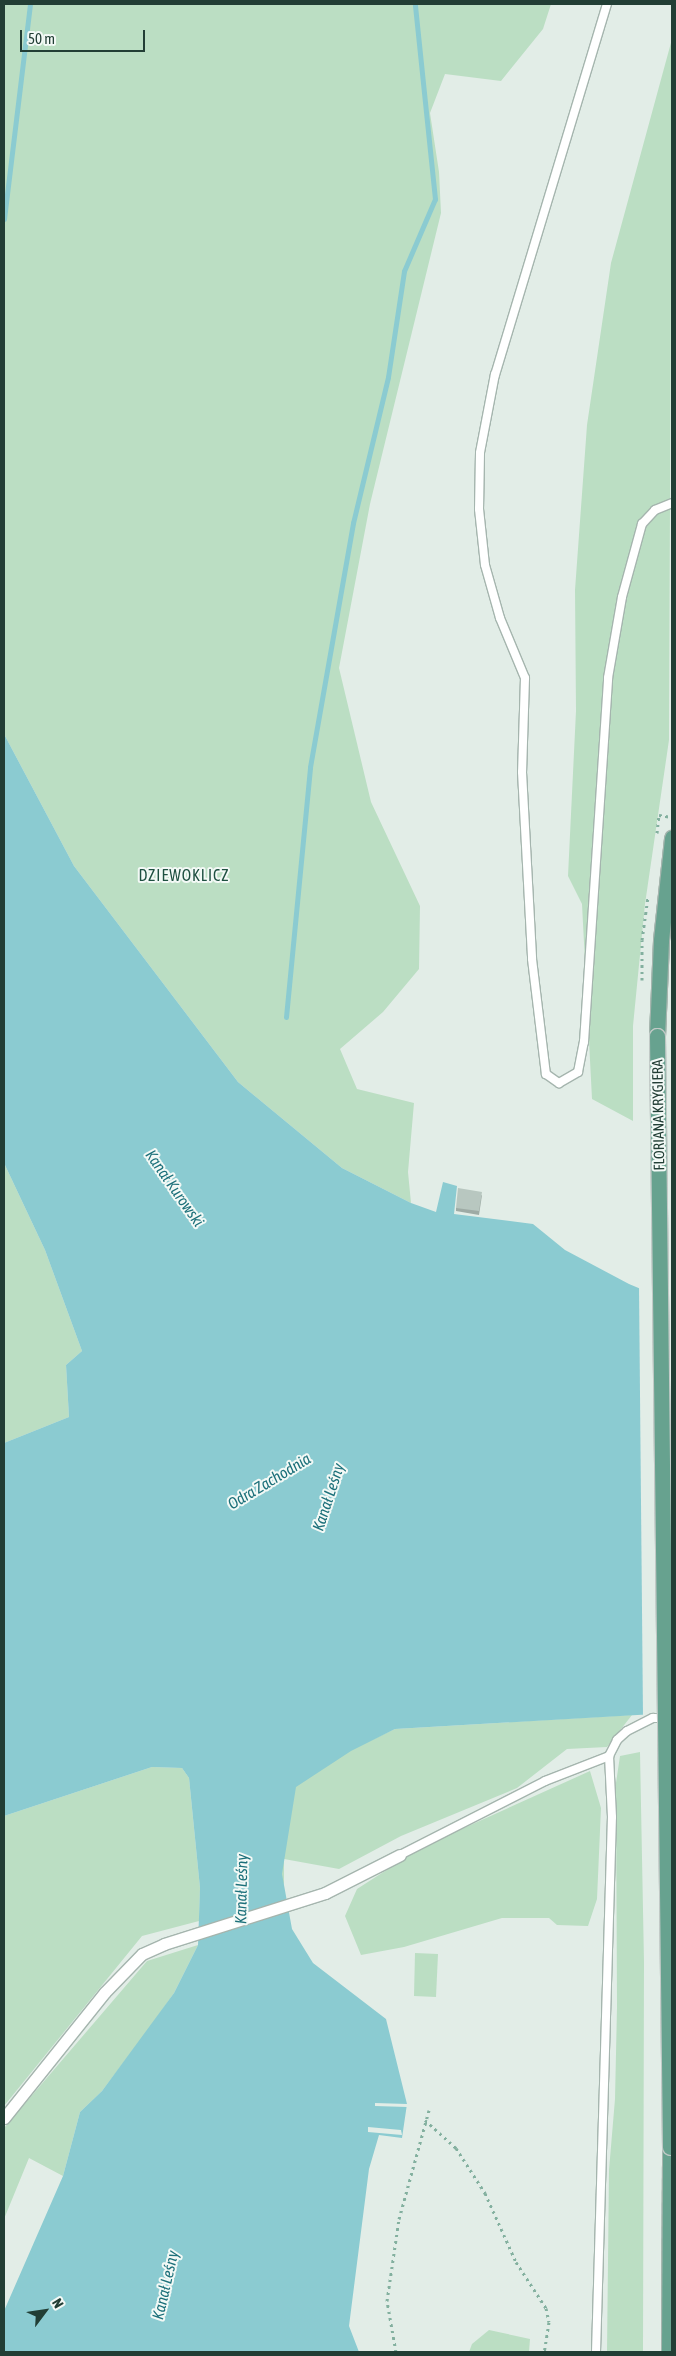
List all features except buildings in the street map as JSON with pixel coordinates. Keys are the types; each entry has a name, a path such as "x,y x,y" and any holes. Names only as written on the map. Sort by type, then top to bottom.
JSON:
{"main road":[{"name":"FLORIANA KRYGIERA","path":"669,2352 670,2147 657,1036 661,940 672,838"}],"street":[{"path":"4,2118 105,1992 142,1954 164,1944 312,1898 362,1878 400,1855"}],"lane":[{"path":"607,4 495,374 480,453 479,509 485,565 500,618 525,678 522,772 532,959 546,1074 559,1084 578,1072 584,1042 608,678 620,605 642,524 654,510 672,503"},
{"path":"596,2352 612,1817 609,1756 617,1740 627,1730 653,1718 672,1718"},
{"path":"400,1855 546,1782 609,1756"}],"path":[{"path":"396,2352 387,2302 398,2219 429,2110"},
{"path":"425,2120 456,2148 485,2193 516,2262 546,2308 549,2322 544,2352"}],"green space":[{"path":"4,4 551,4 543,29 501,81 445,74 430,113 439,172 441,213 370,504 339,668 371,802 420,906 419,969 383,1012 340,1049 357,1089 414,1103 408,1172 411,1203 342,1168 238,1082 74,866 4,734"},
{"path":"672,39 669,740 645,904 633,1026 633,1121 592,1099 582,904 568,876 576,711 575,590 587,425 611,263"},
{"path":"4,1163 45,1250 82,1351 66,1365 69,1417 4,1443"},
{"path":"632,1715 607,1747 567,1749 517,1788 401,1836 339,1869 284,1859 284,1885 266,1849 276,1785 395,1729"},
{"path":"640,1752 644,1962 643,2352 607,2352 609,2170 615,2099 617,2007 616,1783 620,1756"},
{"path":"152,1767 182,1768 189,1778 200,1888 199,1921 142,1936 4,2106 4,1816"},
{"path":"590,1771 601,1808 597,1899 588,1926 557,1925 549,1918 502,1918 404,1947 361,1955 345,1916 357,1889 424,1846"},
{"path":"198,1945 174,1993 148,2030 102,2091 80,2112 63,2176 29,2158 4,2219 4,2128 147,1961"},
{"path":"415,1953 438,1954 436,1997 414,1996"},
{"path":"489,2330 530,2339 529,2352 469,2352 472,2344"}],"water":[{"path":"4,734 74,866 238,1082 342,1168 411,1203 436,1212 443,1182 457,1186 454,1214 533,1224 565,1250 629,1284 672,1302 672,1713 395,1729 351,1751 296,1787 282,1874 292,1929 313,1963 386,2019 407,2104 402,2138 379,2135 369,2169 349,2326 359,2352 4,2352 4,2311 63,2176 80,2112 102,2091 174,1993 198,1945 200,1888 189,1778 182,1768 152,1767 4,1816 4,1443 69,1417 66,1365 82,1351 45,1250 4,1163"}],"pier":[{"path":"639,1285 672,1299 672,1715 643,1717"},
{"path":"375,2103 407,2104 407,2107 375,2106"},
{"path":"368,2127 401,2130 402,2135 368,2132"}],"waterway":[{"path":"4,219 30,4"},
{"path":"286,1017 310,767 353,523 388,377 404,271 435,199 415,4"}],"district":[{"name":"DZIEWOKLICZ","path":"184,875"}],"water label":[{"name":"Kanał Kurowski","path":"175,1188"},
{"name":"Odra Zachodnia","path":"269,1481"},
{"name":"Kanał Leśny","path":"328,1497"},
{"name":"Kanał Leśny","path":"241,1889"},
{"name":"Kanał Leśny","path":"165,2285"}]}
